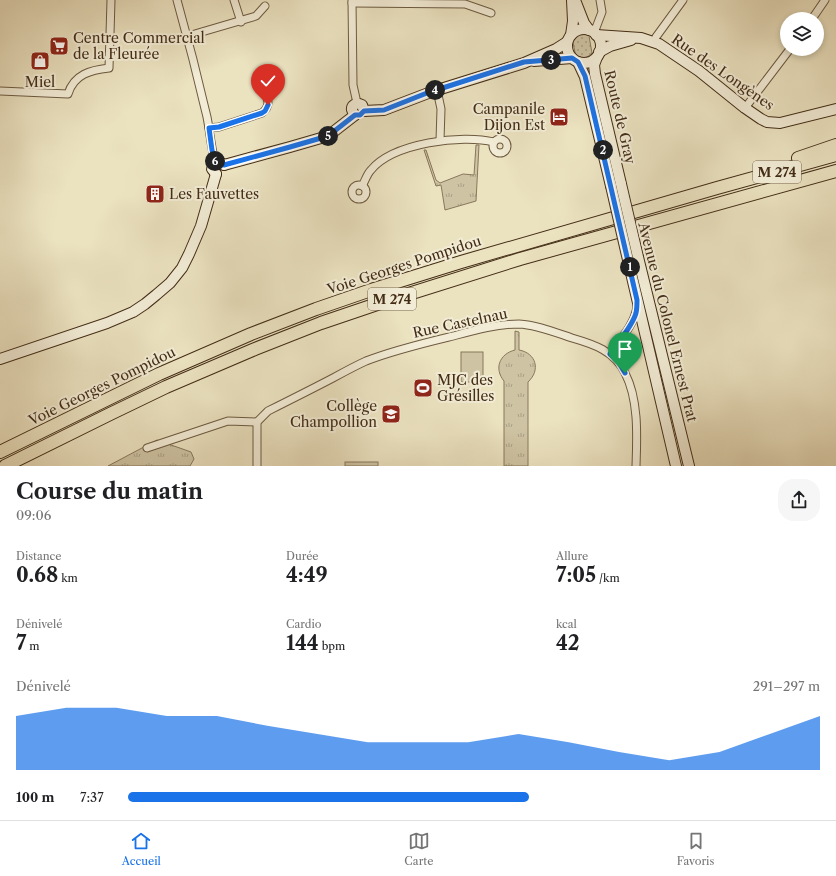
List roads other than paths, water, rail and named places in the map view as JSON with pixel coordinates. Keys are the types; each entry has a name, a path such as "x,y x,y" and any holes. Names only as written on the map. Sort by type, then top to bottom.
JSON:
{"highway":[{"path":"717,188 836,145"},
{"name":"Voie Georges Pompidou","path":"0,452 159,374 251,334 316,309 461,262 836,155"},
{"name":"Voie Georges Pompidou","path":"5,466 166,386 321,323 520,259 836,171"},
{"path":"797,182 836,177"}],"main road":[{"path":"574,0 584,23 599,40 600,46 598,54"},
{"path":"574,0 573,20 567,51 575,60 584,63 591,61 610,46 641,38"},
{"path":"0,359 107,323 133,312 146,304 170,282 182,268 190,254 201,226 216,174 220,174 223,171 219,164 328,136 358,110 384,110 437,90 524,62 555,49 573,33 580,30 593,33"},
{"name":"Rue des Longènes","path":"593,33 641,38 664,46 699,71 745,108 767,122 780,123 836,109"},
{"name":"Route de Gray","path":"598,54 594,66 595,74 616,185"},
{"path":"524,62 575,60"},
{"name":"Route de Gray","path":"575,60 585,76 616,185"},
{"name":"Avenue du Colonel Ernest Prat","path":"616,185 633,259 689,466"},
{"name":"Avenue du Colonel Ernest Prat","path":"633,259 637,300 676,466"}],"street":[{"path":"0,91 68,94 70,87 83,75 91,71 109,68 111,0"},
{"path":"177,0 188,36 209,128 212,150 219,164"},
{"path":"234,0 241,22"},
{"path":"593,33 602,12 600,0"},
{"path":"654,42 683,0"},
{"path":"817,12 825,0"},
{"path":"358,110 353,85 352,2 465,4 491,13"},
{"path":"188,36 241,22 256,16 265,6"},
{"path":"745,108 785,56"},
{"path":"209,128 219,127 265,111 268,102 262,78"},
{"path":"437,90 441,109 440,140"},
{"path":"362,186 371,170 387,157 407,149 440,140 485,140 494,142"},
{"path":"610,354 633,321 636,312 637,300"},
{"name":"Rue Castelnau","path":"257,422 268,411 365,362 409,347 496,326 518,324 537,327 600,347 618,361 631,387 636,420 636,466"},
{"path":"147,448 228,421 257,422 257,466"}],"place":[{"name":"Centre Commercial de la Fleurée","path":"59,46"},
{"name":"Miel","path":"40,61"},
{"name":"Campanile Dijon Est","path":"559,117"},
{"name":"Les Fauvettes","path":"155,194"},
{"name":"MJC des Grésilles","path":"423,388"},
{"name":"Collège Champollion","path":"391,414"}]}
